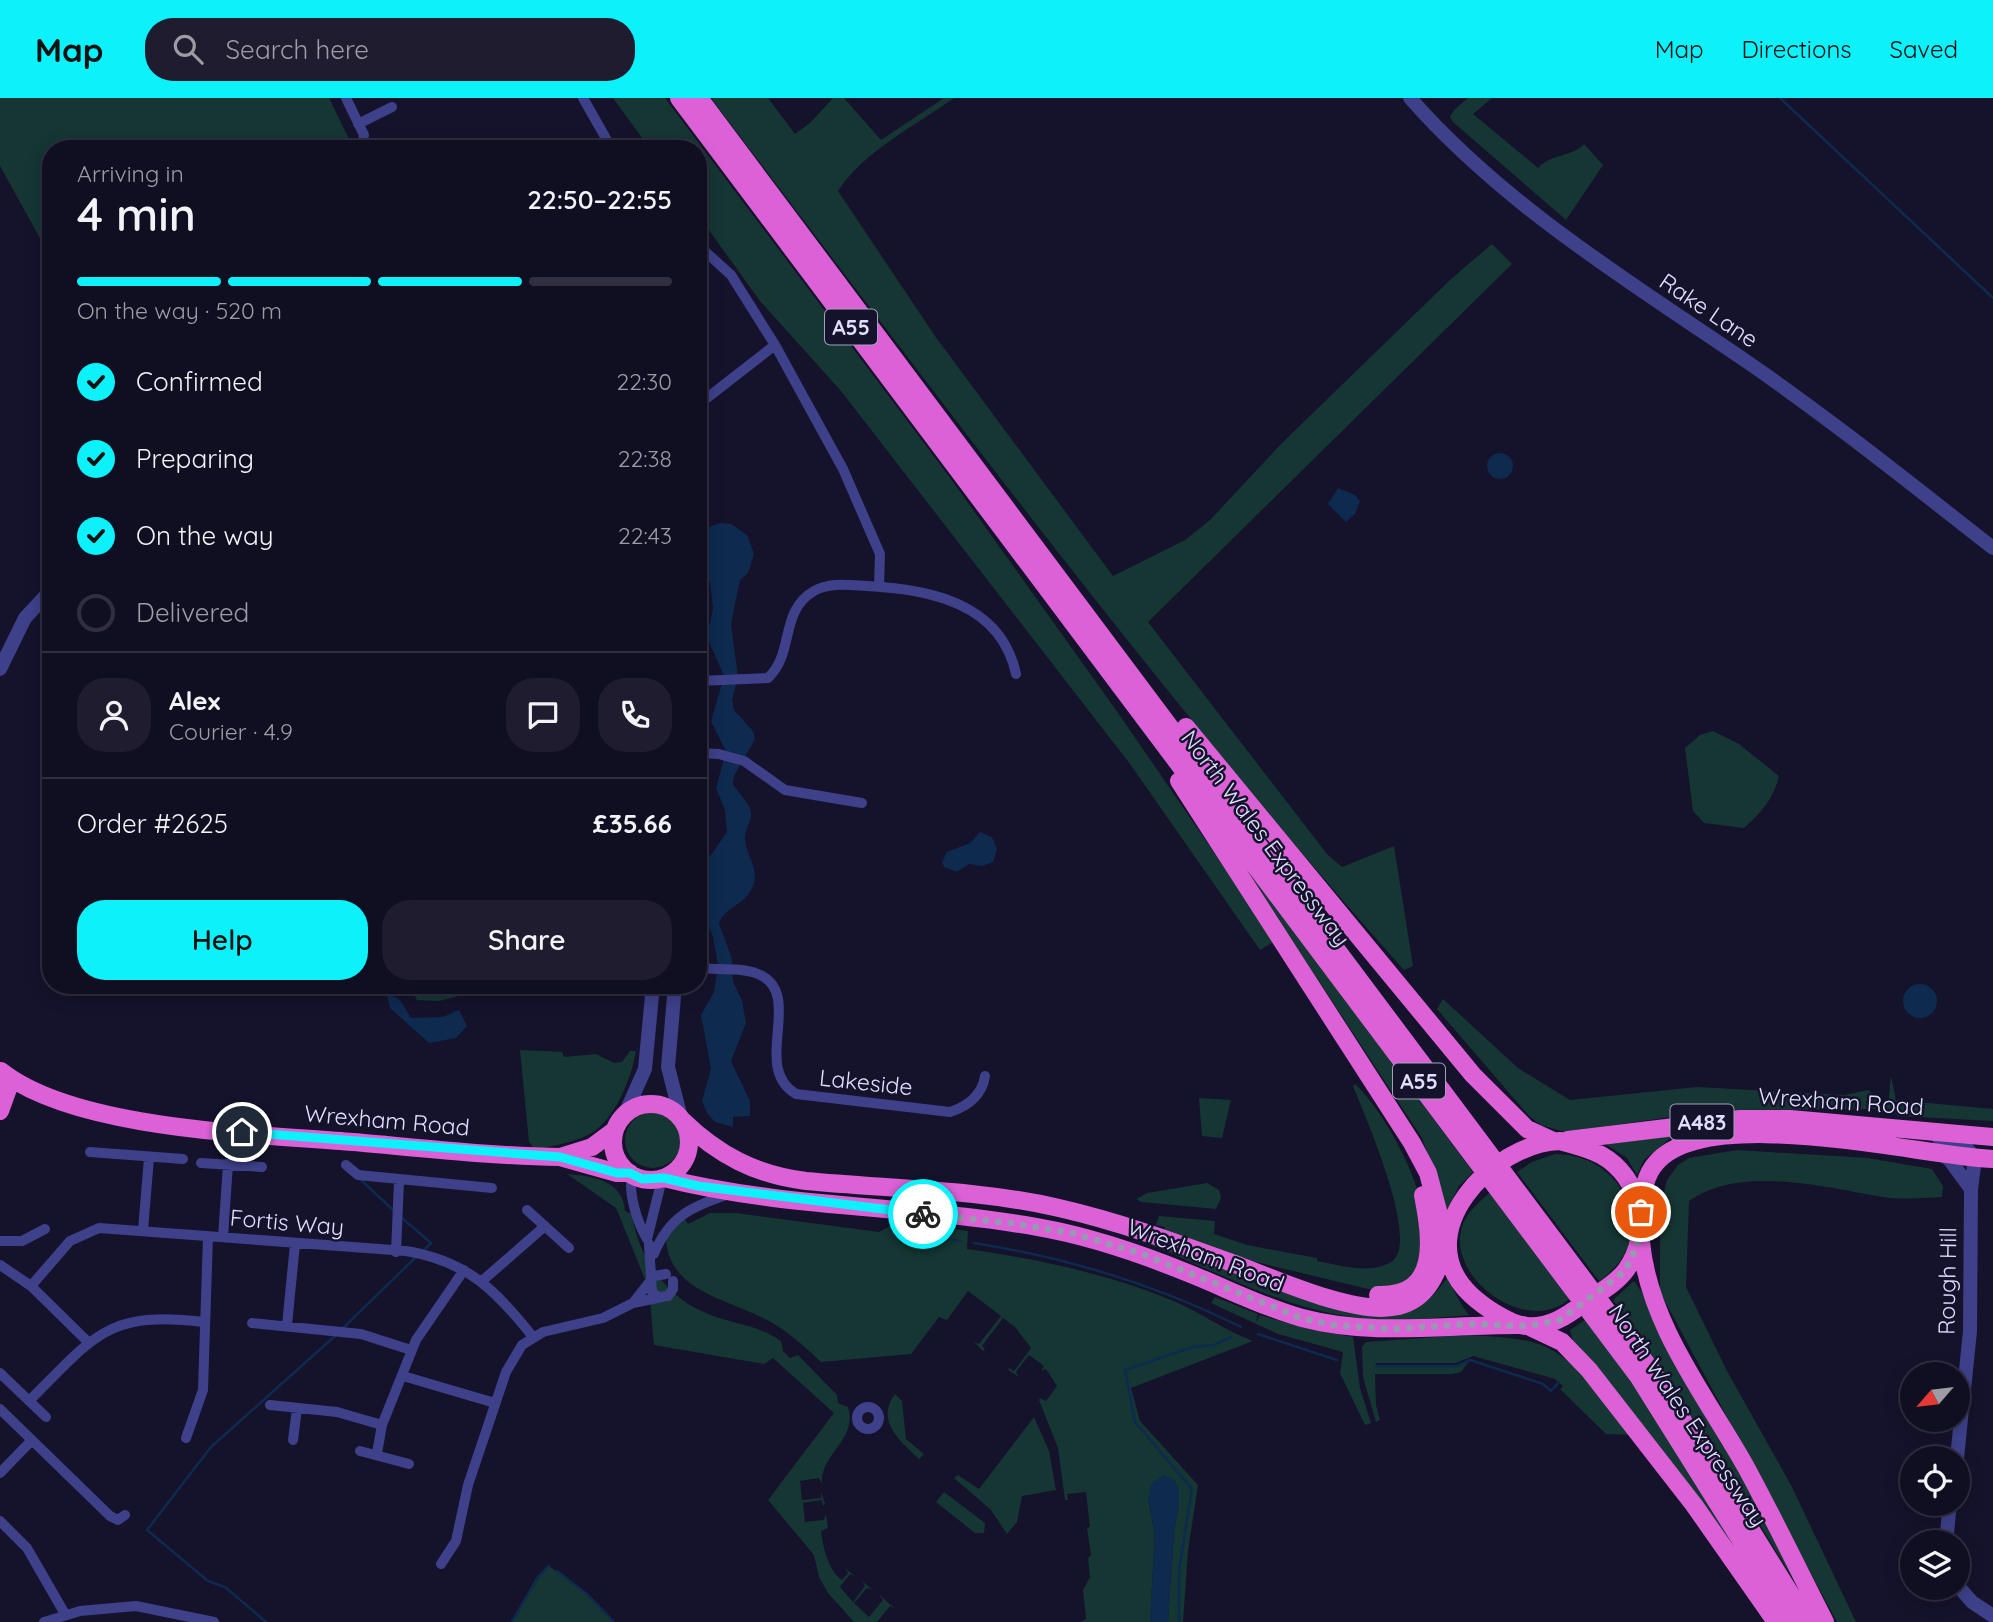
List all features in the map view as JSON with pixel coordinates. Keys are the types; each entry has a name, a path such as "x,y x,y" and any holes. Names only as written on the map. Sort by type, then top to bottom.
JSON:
{"highway":[{"name":"North Wales Expressway","path":"679,98 1637,1376 1792,1622"},
{"name":"North Wales Expressway","path":"699,98 1652,1371 1808,1622"},
{"path":"960,446 1369,952 1473,1075 1519,1122 1538,1136 1588,1149 1615,1165 1634,1194 1641,1212 1640,1232 1648,1289 1662,1322 1747,1470 1825,1622"},
{"path":"1023,556 1197,808 1412,1143 1428,1173 1457,1277 1472,1296 1562,1342 1589,1370 1695,1505 1776,1622"},
{"path":"1,1071 8,1089 2,1109"},
{"name":"Wrexham Road","path":"1,1071 15,1082 45,1096 125,1118 194,1128 560,1157 617,1173 631,1174"},
{"path":"1305,1290 1331,1288 1391,1296 1412,1286 1427,1266 1430,1232 1422,1187 1407,1149 1366,1074"},
{"path":"2,1109 45,1096"},
{"path":"653,1104 668,1108 681,1119 687,1129 689,1148 679,1169 663,1178 642,1179 631,1174 615,1152 619,1123 632,1110 653,1104"},
{"name":"Wrexham Road","path":"681,1119 725,1155 773,1176 1015,1200 1056,1207 1121,1223 1305,1290 1373,1307 1392,1307 1410,1302 1425,1291 1435,1277 1446,1245"},
{"name":"Wrexham Road","path":"1557,1141 1740,1119 1790,1119 1922,1133 1993,1137"},
{"name":"Wrexham Road","path":"560,1157 592,1147 619,1123"},
{"name":"Wrexham Road","path":"1641,1212 1648,1175 1656,1163 1665,1154 1690,1142 1748,1135 1823,1138 1984,1159"},
{"path":"1446,1245 1454,1214 1479,1181 1510,1157 1557,1141"},
{"name":"Wrexham Road","path":"663,1178 739,1191 1010,1223 1072,1233 1142,1254 1264,1305 1333,1325 1393,1329 1469,1324 1525,1325"},
{"path":"1525,1325 1546,1324 1573,1312 1615,1281 1633,1258 1640,1232"}],"street":[{"path":"583,98 607,140"},
{"name":"Rake Lane","path":"1410,98 1493,180 1592,259 1786,389 1993,548"},
{"path":"350,99 363,135 362,140"},
{"path":"358,124 392,107"},
{"path":"707,253 731,275 775,345 859,503 880,554 879,587"},
{"path":"707,398 775,345"},
{"path":"707,681 768,678 782,662 790,618 797,605 814,591 834,585 879,587 932,595 970,608 996,629 1006,643 1016,674"},
{"path":"0,669 25,618 42,600"},
{"path":"707,753 744,761 785,790 862,803"},
{"name":"Lakeside","path":"707,969 737,971 766,978 778,996 778,1074 783,1084 796,1094 950,1112 969,1104 984,1085 985,1076"},
{"path":"619,1123 645,1069 652,994"},
{"path":"674,994 668,1067 681,1119"},
{"path":"1922,1133 1963,1144 1984,1159"},
{"path":"1936,1151 1949,1159 1971,1189"},
{"path":"90,1152 183,1159"},
{"path":"143,1230 149,1158"},
{"name":"Rough Hill","path":"1957,1446 1970,1331 1971,1189 1984,1159"},
{"path":"201,1163 262,1167"},
{"path":"223,1237 228,1164"},
{"path":"346,1166 358,1175 492,1188"},
{"path":"631,1174 630,1183 638,1222 647,1239 663,1178"},
{"path":"396,1252 399,1181"},
{"path":"662,1297 654,1295 650,1284 651,1249 679,1215 696,1204 739,1191"},
{"path":"527,1210 569,1248"},
{"path":"482,1281 545,1226"},
{"name":"Fortis Way","path":"31,1286 57,1252 84,1233 116,1227 396,1252 432,1256 482,1281 533,1337"},
{"path":"0,1241 22,1241 45,1229"},
{"path":"186,1438 203,1390 203,1322 208,1236"},
{"path":"287,1325 295,1244"},
{"path":"0,1265 31,1286 88,1342"},
{"path":"377,1454 382,1424 411,1350 426,1322 464,1270"},
{"path":"441,1564 456,1541 468,1485 513,1357 533,1337 543,1332 603,1318 633,1303 671,1293 670,1277 654,1276 633,1303"},
{"path":"29,1401 88,1342 110,1329 140,1318 203,1322"},
{"path":"252,1323 361,1334 411,1350"},
{"path":"0,1373 46,1418"},
{"path":"403,1376 495,1404"},
{"path":"270,1405 337,1412 382,1424"},
{"path":"293,1440 297,1408"},
{"path":"0,1409 110,1516 118,1520 125,1515"},
{"path":"0,1473 32,1440"},
{"path":"360,1451 409,1464"},
{"path":"1,1525 27,1548 65,1614"},
{"path":"1970,1600 1993,1616"},
{"path":"51,1621 65,1614 136,1606 214,1622"}],"green space":[{"path":"0,98 329,98 349,139 42,140 42,242 0,166"},
{"path":"613,98 665,98 697,140 643,140"},
{"path":"711,98 768,98 795,134 811,122 833,98 844,98 881,140 944,98 954,98 861,164 838,191 935,336 1113,576 1185,540 1210,520 1281,444 1451,279 1492,244 1512,264 1148,622 1327,854 1342,867 1394,846 1413,966 1404,970 1223,759 1049,541"},
{"path":"1468,98 1492,98 1473,114 1538,168 1543,163 1573,152 1584,144 1603,165 1566,220 1453,122 1450,117 1454,110"},
{"path":"707,154 951,479 1116,710 1275,941 1260,950 1130,764 841,391 760,301 707,227"},
{"path":"1713,731 1739,744 1779,776 1766,805 1744,828 1704,823 1693,811 1685,748 1700,735"},
{"path":"1227,841 1473,1172 1459,1186 1447,1210 1422,1138"},
{"path":"414,994 466,994 439,1001 417,1000"},
{"path":"1443,999 1518,1068 1570,1100 1697,1087 1845,1095 1868,1090 1888,1105 1891,1076 1896,1100 1993,1109 1993,1121 1898,1116 1889,1109 1720,1110 1565,1132 1541,1125 1529,1116 1437,1009"},
{"path":"520,1050 562,1052 564,1057 596,1054 614,1063 622,1062 630,1051 636,1051 614,1110 597,1129 576,1140 536,1151 529,1142"},
{"path":"1355,1084 1392,1133 1420,1197 1425,1235 1415,1277 1383,1290 1368,1289 1256,1262 1164,1231 1165,1227 1156,1225 1159,1216 1215,1221 1214,1234 1247,1245 1354,1268 1373,1268 1391,1262 1399,1250 1400,1231 1396,1206 1378,1149 1353,1086"},
{"path":"1199,1098 1231,1100 1222,1138 1202,1136"},
{"path":"653,1112 664,1114 673,1120 679,1129 679,1151 673,1160 664,1166 653,1168 642,1166 633,1160 627,1151 625,1140 627,1129 633,1120 642,1114"},
{"path":"1673,1136 1644,1160 1637,1175 1627,1158 1604,1143"},
{"path":"1737,1150 1868,1158 1932,1169 1943,1186 1942,1197 1897,1198 1810,1185 1758,1181 1710,1190 1689,1201 1686,1287 1727,1371 1792,1487 1856,1622 1837,1622 1660,1292 1660,1209 1667,1180 1678,1165 1689,1158"},
{"path":"1555,1154 1580,1158 1601,1168 1617,1183 1628,1202 1632,1222 1629,1243 1618,1263 1599,1281 1517,1172 1532,1162"},
{"path":"567,1174 596,1178 619,1192 625,1211 632,1214 640,1245 647,1259 678,1297 706,1313 753,1327 781,1341 783,1351 790,1358 798,1355 837,1395 838,1403 848,1407 848,1429 827,1464 822,1484 819,1478 800,1481 802,1500 821,1498 821,1492 825,1504 823,1506 822,1500 803,1503 805,1522 824,1520 826,1514 828,1528 821,1531 825,1551 837,1576 842,1580 848,1573 845,1568 855,1576 850,1574 840,1587 853,1602 865,1586 862,1581 872,1589 867,1588 854,1603 869,1617 883,1600 879,1594 895,1609 890,1606 877,1622 854,1622 828,1593 819,1577 814,1555 768,1500 834,1413 773,1358 764,1364 654,1345 649,1289 616,1208"},
{"path":"1207,1183 1219,1190 1221,1198 1216,1209 1141,1202 1136,1199 1147,1193"},
{"path":"1490,1192 1569,1299 1551,1309 1530,1310 1509,1305 1489,1293 1473,1277 1463,1257 1460,1237 1467,1216"},
{"path":"710,1213 736,1213 879,1232 898,1222 968,1231 967,1249 1046,1263 1125,1283 1176,1302 1253,1341 1131,1388 1140,1421 1198,1485 1188,1551 1183,1622 1168,1622 1174,1530 1179,1505 1179,1489 1173,1479 1148,1499 1155,1534 1150,1622 1080,1622 1086,1619 1083,1590 1090,1577 1088,1558 1091,1555 1087,1528 1090,1527 1086,1492 1067,1494 1068,1500 1065,1500 1058,1448 1039,1400 1040,1398 1046,1401 1057,1386 1046,1369 1041,1371 1044,1366 1029,1355 1016,1372 1019,1377 1008,1370 1009,1368 1014,1371 1031,1348 1015,1327 1003,1318 982,1346 985,1349 983,1351 974,1342 979,1344 1001,1316 968,1291 947,1320 939,1317 911,1354 821,1362 781,1328 702,1291 688,1282 677,1270 669,1256 666,1238 683,1217 688,1224"},
{"path":"1132,1235 1369,1316 1394,1316 1414,1309 1431,1297 1447,1278 1469,1315 1386,1320 1328,1313 1243,1285 1133,1238"},
{"path":"1634,1281 1648,1301 1819,1622 1721,1461 1613,1300"},
{"path":"1215,1297 1258,1314 1256,1322 1260,1315 1308,1329 1353,1337 1360,1388 1371,1423 1365,1425 1340,1373 1343,1352 1278,1334 1211,1303"},
{"path":"1586,1319 1649,1406 1782,1619 1659,1445 1573,1342 1570,1330"},
{"path":"1466,1335 1532,1342 1562,1356 1588,1380 1631,1435 1606,1434 1560,1389 1563,1386 1555,1379 1473,1356 1456,1363 1376,1363 1376,1366 1457,1366 1470,1360 1461,1372 1452,1374 1375,1374 1376,1405 1380,1420 1376,1422 1363,1377 1362,1347 1366,1342"},
{"path":"895,1394 902,1401 906,1439 924,1454 919,1459 898,1438 889,1422 888,1413"},
{"path":"1034,1417 1049,1451 1056,1490 1022,1496 1017,1522 1007,1534 991,1510 954,1478 958,1475 979,1489"},
{"path":"944,1492 985,1523 984,1533 975,1533 936,1502"},
{"path":"549,1566 588,1595 614,1622 512,1622 538,1577"}],"water":[{"path":"1500,453 1509,457 1513,466 1509,475 1500,479 1491,475 1487,466 1491,457"},
{"path":"1338,488 1355,495 1360,501 1355,514 1346,522 1328,504"},
{"path":"731,524 747,535 754,554 748,573 740,580 731,624 738,677 732,700 734,710 753,731 755,739 734,776 733,784 751,813 745,839 755,875 749,894 726,913 719,923 732,959 733,981 742,1001 746,1023 731,1061 750,1101 750,1116 733,1117 733,1127 715,1122 702,1101 711,1069 701,1015 714,992 718,965 713,937 707,923 707,861 727,832 725,810 716,788 726,751 711,721 724,676 707,637 713,608 710,582 707,580 707,529 711,526"},
{"path":"980,832 992,837 997,849 993,862 982,866 969,864 957,872 944,867 942,862 947,852 970,843"},
{"path":"1920,984 1932,989 1937,1001 1932,1013 1920,1018 1908,1013 1903,1001 1908,989"},
{"path":"386,994 400,1000 411,1018 443,1017 459,1010 467,1026 456,1038 429,1043 390,1008"},
{"path":"1163,1475 1173,1479 1179,1489 1179,1505 1174,1530 1168,1622 1150,1622 1155,1534 1148,1499 1151,1485"}],"waterway":[{"path":"1780,98 1993,298"},
{"path":"361,1180 394,1211"},
{"path":"402,1218 431,1243 423,1251"},
{"path":"906,1233 961,1241"},
{"path":"974,1243 1044,1256 1111,1274 1176,1298 1241,1327"},
{"path":"342,1329 415,1258"},
{"path":"1258,1334 1337,1360"},
{"path":"266,1622 225,1587 208,1581 147,1530 211,1447 335,1336"},
{"path":"1179,1622 1179,1570 1192,1489 1135,1422 1125,1370 1193,1347 1214,1345 1231,1337"},
{"path":"1376,1366 1457,1366 1470,1360 1543,1384 1551,1391 1559,1382"},
{"path":"512,1622 538,1577 549,1566"},
{"path":"557,1571 588,1595 614,1622"}],"way so far":[{"path":"923,1214 1035,1226 1072,1233 1142,1254 1301,1318 1362,1328 1411,1329 1469,1324 1528,1326 1560,1320 1625,1271 1637,1246 1641,1212"}],"route":[{"path":"242,1132 560,1157 617,1173 630,1173 642,1179 664,1178 698,1186 923,1214"}]}
